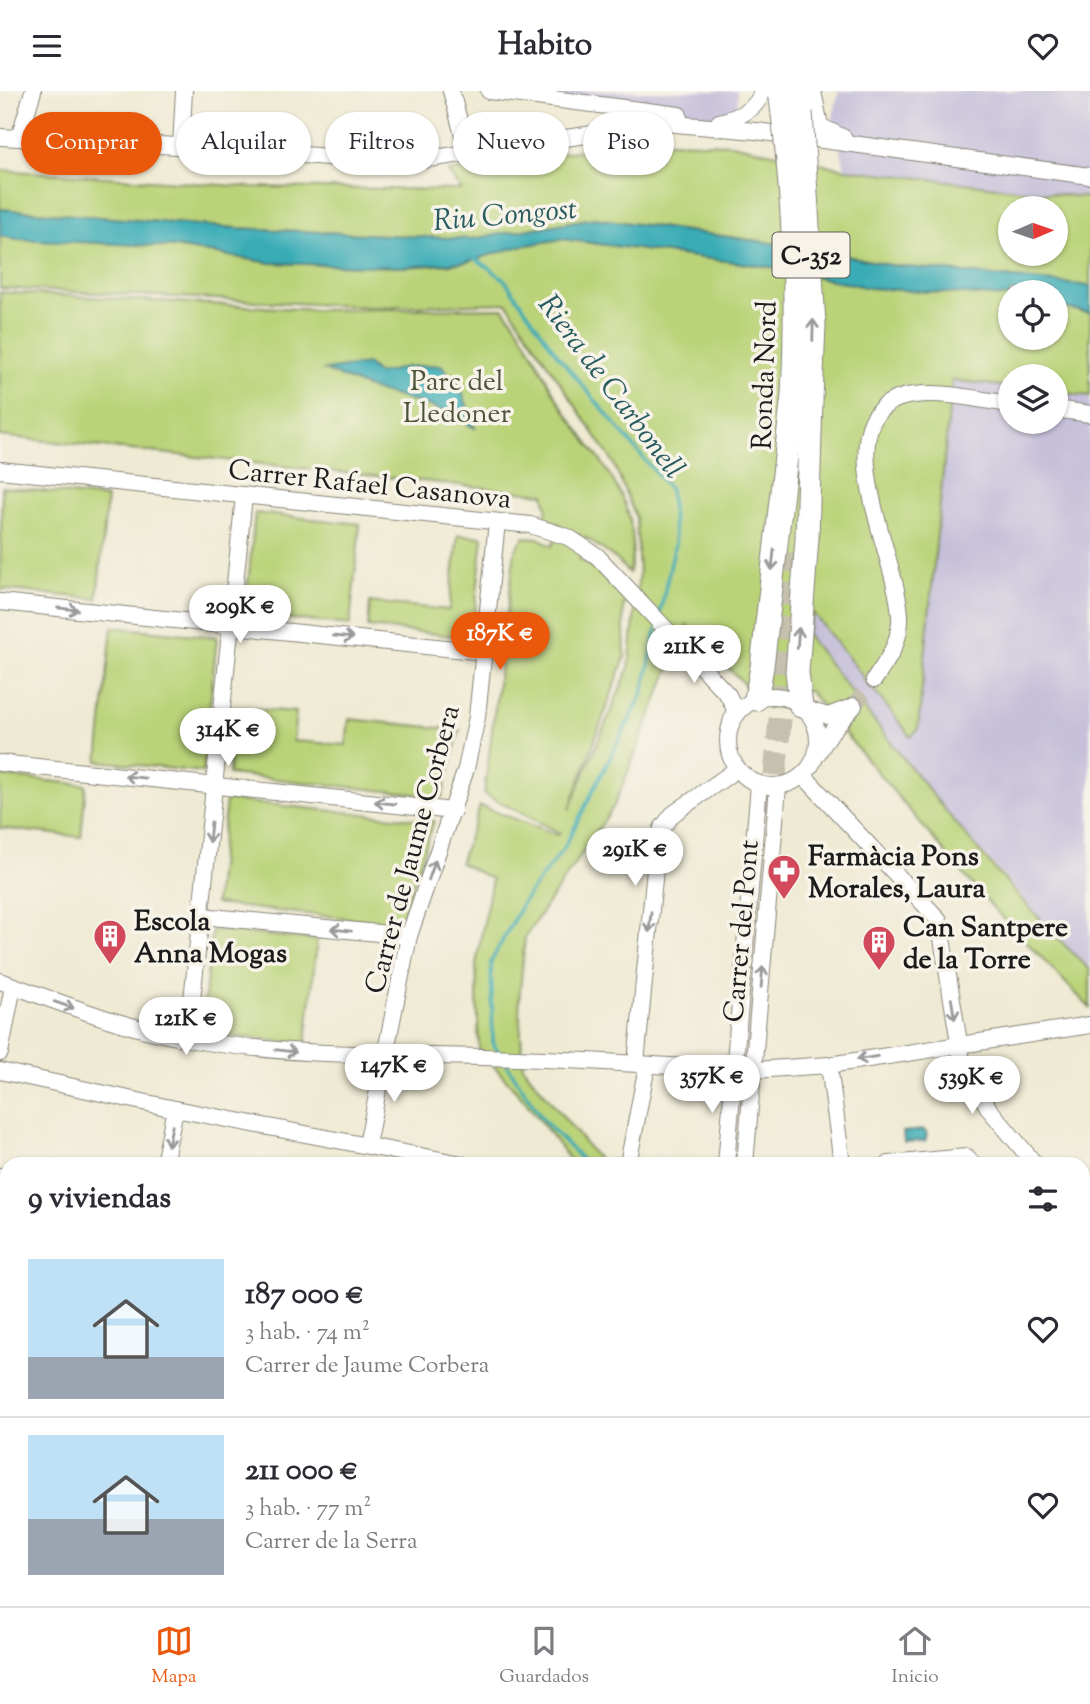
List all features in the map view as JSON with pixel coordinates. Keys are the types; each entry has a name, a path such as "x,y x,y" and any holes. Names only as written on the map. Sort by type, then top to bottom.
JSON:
{"highway":[{"name":"Ronda Nord","path":"790,102 796,324 802,397 791,535"},
{"path":"754,700 762,667 802,397"},
{"path":"802,397 807,538 797,672 804,707"}],"street":[{"path":"19,138 33,91"},
{"path":"183,112 184,91"},
{"path":"451,91 457,112"},
{"path":"489,91 741,123 756,131"},
{"path":"700,126 738,118 760,99 762,91"},
{"path":"813,91 820,127 863,145"},
{"path":"569,138 664,123 756,131 1090,176"},
{"path":"0,137 176,147"},
{"path":"311,156 402,163 453,155"},
{"path":"874,680 894,648 900,612 898,587 864,461 870,424 883,408 912,395 998,403"},
{"path":"1068,411 1090,414"},
{"name":"Carrer Rafael Casanova","path":"0,470 530,525 550,531 568,537 597,556 728,695"},
{"path":"188,1039 244,496"},
{"name":"Carrer de Jaume Corbera","path":"367,1145 409,936 453,811 477,717 498,523"},
{"path":"0,602 484,652"},
{"path":"728,695 735,701 782,696 828,716 854,706 825,740 803,775 778,787 759,785 737,769 728,750 735,709 728,695"},
{"path":"731,723 738,711 754,700"},
{"path":"804,707 817,730 817,755"},
{"path":"0,763 453,811"},
{"path":"629,1157 642,1064 657,849 662,828 673,814 737,769"},
{"path":"803,775 939,920 962,1061 989,1109 1029,1157"},
{"name":"Carrer del Pont","path":"727,1157 759,785"},
{"name":"Carrer del Pont","path":"746,1157 778,787"},
{"path":"201,916 409,936"},
{"path":"0,1053 7,983 68,1006 188,1039 304,1053 517,1058 735,1070"},
{"path":"754,1070 829,1065 1090,1025"},
{"path":"829,1065 841,1157"},
{"path":"0,1071 176,1109 367,1145 381,1156"},
{"path":"166,1157 176,1109"}],"shaded area":[{"path":"491,91 737,91 738,118 701,118 674,115 674,112 654,112"},
{"path":"839,91 1090,91 1090,198 845,169 833,117"},
{"path":"952,380 998,386 998,434 1068,434 1068,393 1090,396 1090,969 1061,942 922,783 806,634 813,613 912,737 918,729"}],"green space":[{"path":"674,142 732,144 845,169 1090,198 1090,286 1068,284 1068,280 1033,280 890,265 814,249 594,218 471,239 236,228 0,209 0,170 21,171 21,175 74,175 253,187 461,190 448,172 453,171 453,175 569,175 569,152 583,150 583,175 674,175"},
{"name":"Parc del Lledoner","path":"0,236 175,247 271,263 405,267 453,264 521,246 562,239 770,267 870,288 998,296 998,350 1068,350 1068,309 1090,313 1090,396 1068,393 1068,364 998,364 998,386 952,380 918,729 911,737 813,613 806,634 978,849 1051,931 1090,970 1090,1008 980,894 809,691 747,687 687,625 614,806 525,937 519,1001 523,1067 596,1157 568,1157 521,1096 479,1050 476,964 492,879 460,863 480,806 558,835 560,833 484,794 515,550 524,537 538,538 552,546 561,525 545,517 547,508 544,494 0,436 0,292 314,310 503,308 526,341 558,400 613,480 624,501 631,524 633,547 629,573 616,559 585,537 579,559 594,568 628,601 623,606 625,657 569,810 629,668 639,573 636,518 613,462 507,303 371,307 0,288"},
{"path":"2,487 107,498 97,599 0,589"},
{"path":"255,513 360,524 350,625 245,614"},
{"path":"458,535 483,537 472,638 368,627 370,602 449,610"},
{"path":"112,627 217,637 203,772 98,761"},
{"path":"233,707 296,712 293,741 346,745 349,719 460,730 442,797 229,774"},
{"path":"0,776 86,785 81,837 0,828"},
{"path":"226,800 434,821 400,924 215,904"},
{"path":"212,930 317,940 306,1044 201,1033"}],"water":[{"path":"0,209 236,228 471,239 594,218 814,249 890,265 1033,280 998,280 998,296 870,288 770,267 562,239 521,246 466,262 405,267 271,263 175,247 0,236"},
{"path":"1068,284 1090,286 1090,313 1068,309"},
{"path":"367,364 378,374 406,367 441,365 460,386 475,428 433,407 371,389 324,370"},
{"path":"924,1130 927,1134 925,1141 904,1142 903,1132"}],"waterway":[{"name":"Riera de Carbonell","path":"475,258 504,279 559,357 670,490 675,544 660,613"},
{"name":"Riera de Carbonell","path":"499,1052 493,1044 491,962 524,900 564,848 643,693 657,628"},
{"name":"Riera de Carbonell","path":"505,1062 545,1122 579,1157"}],"tunnel":[{"path":"772,809 795,553"},
{"path":"854,706 874,680"}],"place":[{"name":"Farmàcia Pons Morales, Laura","path":"784,901"},
{"name":"Escola Anna Mogas","path":"110,966"},
{"name":"Can Santpere de la Torre","path":"879,972"}],"water label":[{"name":"Riu Congost","path":"505,214"}]}
